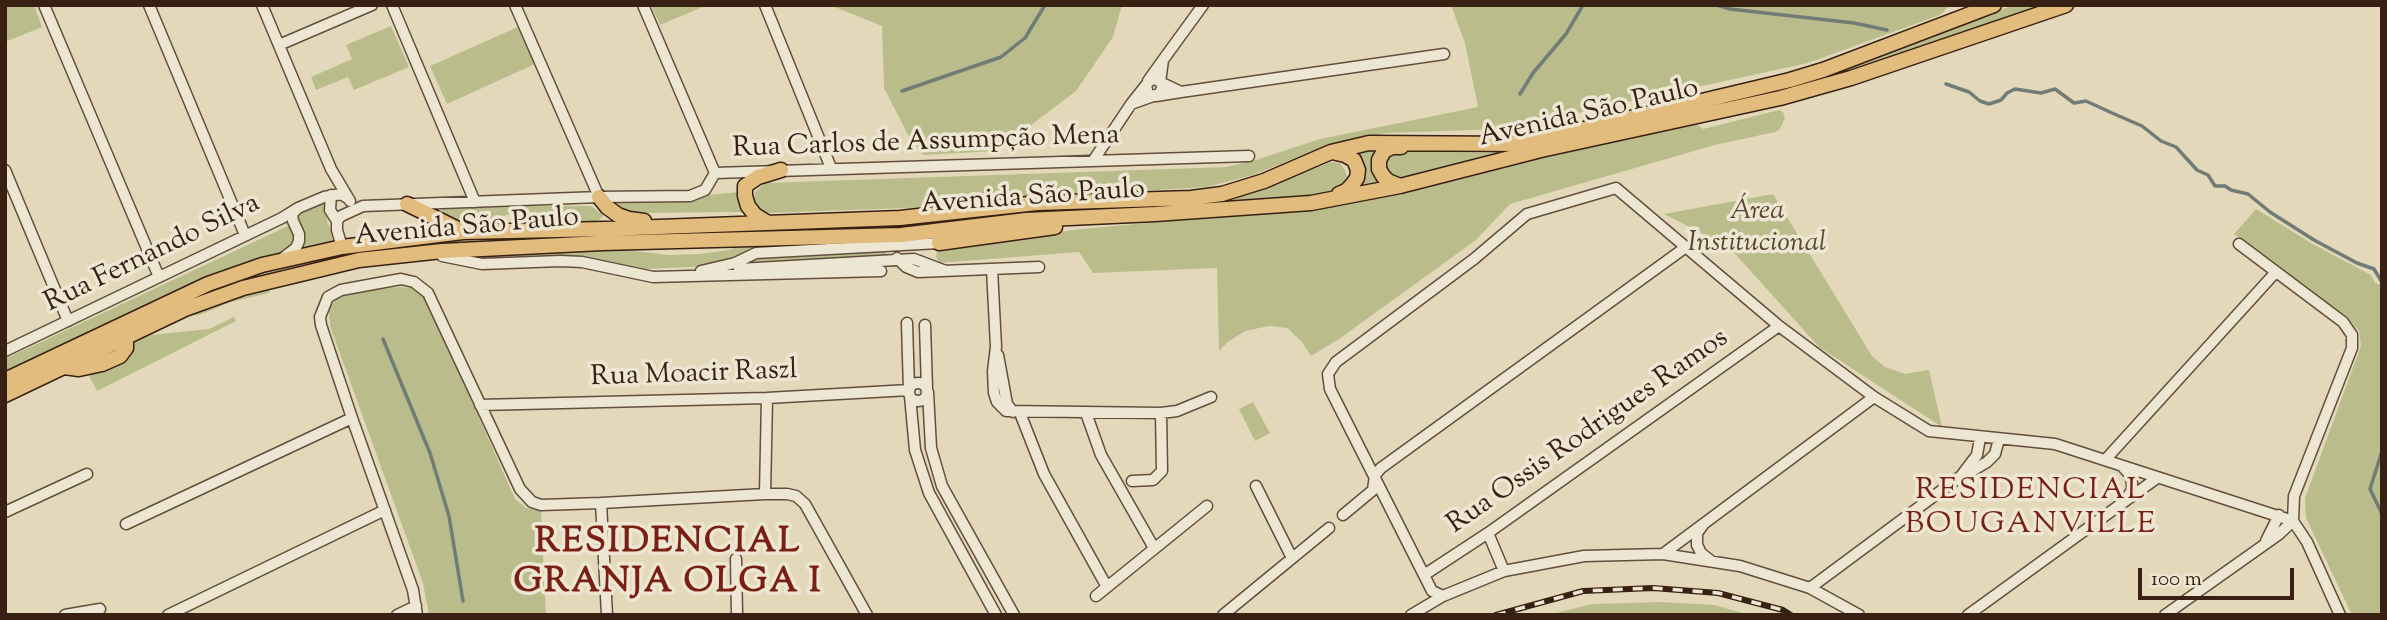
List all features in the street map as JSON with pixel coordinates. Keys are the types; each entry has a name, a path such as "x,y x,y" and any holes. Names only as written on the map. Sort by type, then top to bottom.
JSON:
{"main road":[{"name":"Avenida São Paulo","path":"5,380 208,284 262,265 342,247 463,232 900,218 1037,204 1191,198 1222,194 1264,181 1331,152 1369,143 1521,144 1790,80 1994,5"},
{"name":"Avenida São Paulo","path":"5,395 185,309 243,288 359,260 442,251 602,243 901,235 1026,220 1311,203 1401,186 1527,153 1780,98 1886,66 2066,5"},
{"path":"1401,186 1382,177 1379,160 1384,151 1392,147 1434,145"},
{"path":"1311,203 1346,191 1357,178 1358,170 1354,160 1331,152"},
{"path":"768,223 755,215 748,206 744,186 758,177 780,170"},
{"path":"599,197 607,207 629,219 690,224"},
{"path":"407,204 463,232"},
{"path":"939,243 1155,214"},
{"path":"342,247 348,256 359,260"}],"street":[{"path":"44,5 159,277"},
{"path":"149,5 245,235"},
{"path":"262,5 331,169 337,196 330,210 337,221 342,247"},
{"path":"279,45 372,5"},
{"path":"392,5 475,202"},
{"path":"516,5 599,197"},
{"path":"643,5 715,173"},
{"path":"765,5 831,168"},
{"path":"1093,161 1203,5"},
{"path":"1951,22 1957,14 1958,5"},
{"path":"1131,104 1155,96 1444,54"},
{"path":"1155,96 1162,90 1160,82 1163,60"},
{"path":"1147,84 1153,79 1181,92"},
{"path":"1147,84 1147,92 1155,96"},
{"name":"Rua Carlos de Assumpção Mena","path":"363,206 690,195 705,190 715,173 1249,156"},
{"path":"331,169 331,186 337,196 363,206"},
{"path":"5,170 68,321"},
{"path":"1443,596 1432,591 1424,576 1330,388 1328,374 1336,362 1474,259 1527,214 1616,188 1779,326 1874,397 1930,431 2055,444 2292,520 2307,542 2340,615"},
{"name":"Rua Fernando Silva","path":"5,351 245,235 287,220 298,208 337,196"},
{"path":"337,221 341,216 363,206"},
{"path":"262,265 290,254 296,248 299,234 287,220"},
{"path":"653,277 708,270 735,263 756,253 939,243"},
{"path":"927,268 928,254 939,243"},
{"path":"2165,615 2278,535 2292,520 2294,496 2352,348 2352,335 2343,322 2239,244"},
{"path":"1343,515 1373,490 1374,475 1381,468 1686,247"},
{"path":"866,248 888,251 899,260"},
{"path":"405,255 449,256 482,264 582,262 653,277 881,271"},
{"path":"728,275 733,271 752,267 914,259 927,268 943,270 1039,267"},
{"path":"992,269 996,347 994,393 1002,408 1016,413 1161,413 1177,411 1211,397"},
{"path":"2106,460 2275,273"},
{"path":"397,615 417,610 413,590 321,326 322,309 328,297 341,290 401,279 414,282 428,293 525,497 541,505 765,494 796,496 805,504 867,615"},
{"path":"907,323 915,450 929,493 996,615"},
{"path":"925,325 931,448 942,486 1014,615"},
{"name":"Rua Ossis Rodrigues Ramos","path":"1424,576 1779,326"},
{"name":"Rua Moacir Raszl","path":"480,405 910,393 912,385 918,383 923,384 928,391"},
{"path":"1663,554 1874,397"},
{"path":"765,494 767,398"},
{"path":"1016,413 1044,474 1107,587"},
{"path":"1132,481 1153,480 1162,471 1161,413"},
{"path":"1086,414 1101,455 1154,548"},
{"path":"126,524 352,418"},
{"path":"1961,476 1977,455 1980,438"},
{"path":"1810,588 1961,476 1987,462 1995,454 1999,439"},
{"path":"2121,465 2130,475 2132,483 2132,490 2123,503"},
{"path":"5,512 87,474"},
{"path":"1968,615 2157,478"},
{"path":"1256,486 1292,558"},
{"path":"601,503 607,615"},
{"path":"1096,596 1207,506"},
{"path":"168,615 385,510"},
{"path":"2261,546 2269,537 2279,515"},
{"path":"1704,523 1697,534 1697,545 1701,553 1711,561"},
{"path":"1223,615 1329,528"},
{"path":"1488,533 1504,571"},
{"path":"1411,615 1443,596 1504,571 1584,556 1663,554 1740,566 1810,588 1859,615"},
{"path":"736,559 737,615"},
{"path":"65,615 100,609"}],"green space":[{"path":"5,5 34,5 42,27 5,42"},
{"path":"651,5 705,5 705,6 660,25"},
{"path":"830,5 1122,5 1113,37 1076,91 997,151 923,155 907,133 884,88 882,26"},
{"path":"1451,5 1948,7 1940,15 1808,63 1504,129 1386,133 1315,150 1253,175 1207,187 1025,198 930,207 770,213 755,206 755,192 765,183 1226,167 1320,139 1478,107 1465,43"},
{"path":"2014,5 2048,5 1824,81 1405,180 1393,179 1386,174 1384,161 1387,155 1407,151 1489,153 1520,149 1838,73"},
{"path":"391,26 409,67 354,90 348,77 316,90 311,77 352,59 346,45"},
{"path":"518,27 535,64 447,104 430,66"},
{"path":"1779,110 1785,118 1780,129 1775,132 1715,145 1510,204 1476,240 1339,339 1311,356 1302,342 1287,328 1269,326 1245,331 1219,351 1217,268 1093,273 1079,252 939,263 936,257 937,250 941,247 1083,229 1316,207 1695,123 1703,129"},
{"path":"1376,148 1373,173 1381,187 1361,186 1362,180 1351,152"},
{"path":"1331,162 1340,163 1347,177 1345,183 1328,195 899,230 464,243 361,255 358,252 358,249 441,238 1228,198 1260,190"},
{"path":"740,192 744,212 631,213 614,203"},
{"name":"Área Institucional","path":"1773,194 1872,356 1885,367 1905,374 1929,370 1942,427 1819,347 1729,247 1664,214"},
{"path":"328,201 327,222 333,240 330,244 301,252 305,234 297,215"},
{"path":"444,206 591,206 604,215 596,223 582,222 567,215 515,212 499,218 460,221 442,212"},
{"path":"2256,209 2311,243 2371,275 2375,283 2382,285 2382,615 2352,615 2306,518 2305,498 2361,346 2359,331 2346,316 2234,234"},
{"path":"290,225 295,239 291,247 284,251 195,283 5,374 5,359"},
{"path":"858,241 756,251 710,266 646,269 563,255 473,258 472,255 616,249 669,255 700,254 729,250 744,244"},
{"path":"342,251 343,255 339,258 263,277 5,389 5,383 245,275"},
{"path":"885,252 888,256 753,265 754,261 761,258"},
{"path":"270,287 269,293 231,302 199,315 185,316 214,302"},
{"path":"399,287 415,288 425,296 515,499 526,508 541,511 546,615 429,615 423,583 330,326 329,310 335,300 347,293"},
{"path":"234,317 236,321 97,391 83,364 141,336 209,329"},
{"path":"1253,402 1270,433 1255,441 1239,409"},
{"path":"1661,602 1715,605 1749,615 1548,615 1592,604"}],"waterway":[{"path":"902,91 1001,57 1025,38 1045,5"},
{"path":"1520,94 1533,73 1566,34 1583,5"},
{"path":"1717,5 1730,9 1854,23 1887,30"},
{"path":"1946,84 1969,92 1989,104 2001,100 2015,89 2041,93 2055,89 2074,103 2086,101 2142,126 2161,141 2176,147 2197,170 2208,175 2215,186 2225,186 2248,194 2270,212 2314,240 2374,269 2382,282"},
{"path":"383,339 430,453 449,516 463,601"},
{"path":"2382,451 2370,489 2382,514"}],"railway":[{"path":"1496,615 1583,591 1653,588 1718,593 1783,610 1791,615"}],"district":[{"name":"RESIDENCIAL BOUGANVILLE","path":"2031,510"},
{"name":"RESIDENCIAL GRANJA OLGA I","path":"668,565"}]}
